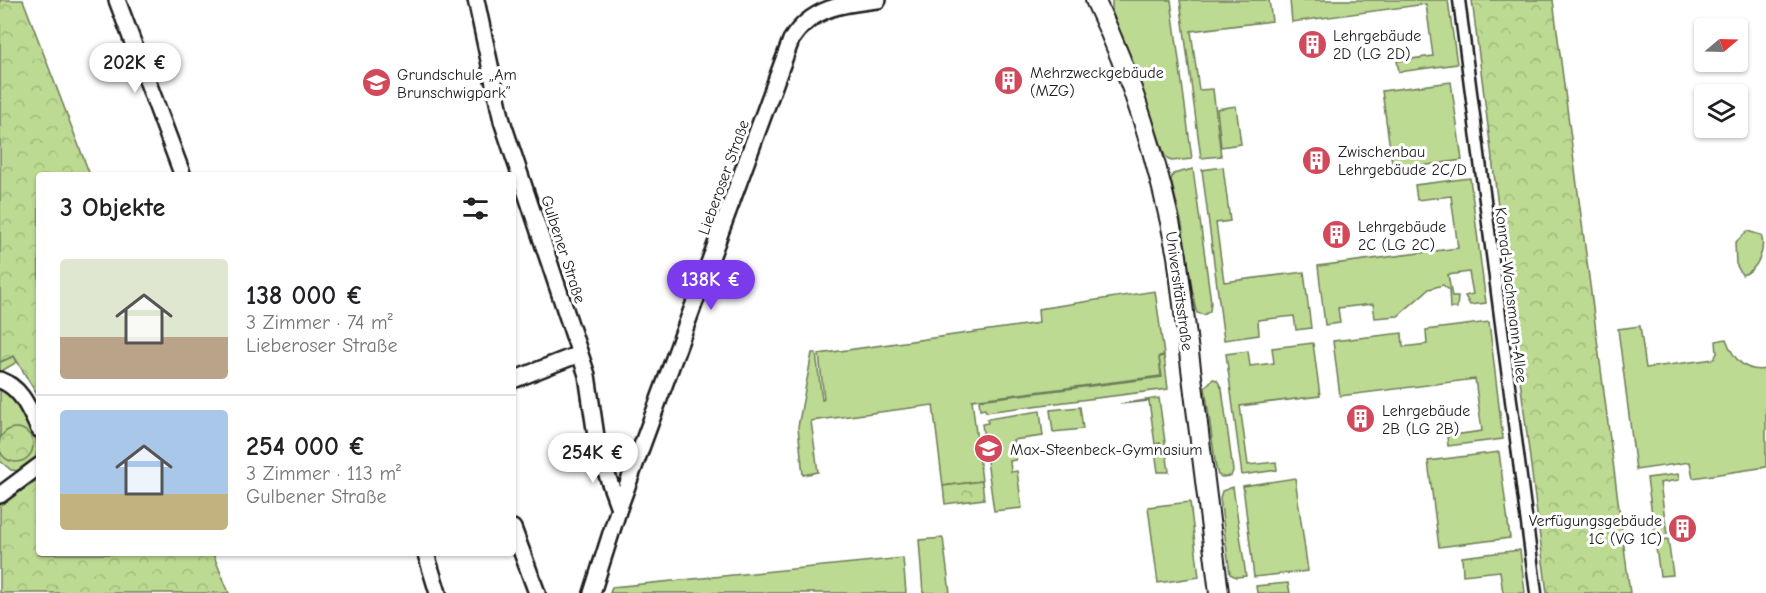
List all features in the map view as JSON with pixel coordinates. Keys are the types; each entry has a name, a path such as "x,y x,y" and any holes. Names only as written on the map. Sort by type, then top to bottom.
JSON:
{"street":[{"path":"117,0 182,172"},
{"name":"Gulbener Straße","path":"476,0 502,122 587,375 598,450 619,508"},
{"name":"Lieberoser Straße","path":"592,593 619,508 714,255 784,58 800,26 812,16 840,4 878,0"},
{"name":"Universitätsstraße","path":"1095,0 1110,30 1145,127 1168,213 1178,268 1220,593"},
{"name":"Konrad-Wachsmann-Allee","path":"1459,0 1536,593"},
{"path":"516,379 579,354"},
{"path":"0,380 11,384 21,395 36,423"},
{"path":"2,488 36,468"},
{"path":"516,536 537,593"},
{"path":"427,556 438,593"}],"green space":[{"path":"0,0 23,0 89,172 36,172 36,393 14,356 0,362"},
{"path":"1112,0 1171,0 1192,159 1171,161 1165,156 1136,70 1112,12"},
{"path":"1180,0 1269,0 1272,21 1191,31 1199,90 1213,89 1221,156 1201,158"},
{"path":"1290,0 1448,0 1457,64 1399,72 1397,61 1433,56 1426,4 1292,22"},
{"path":"1472,0 1553,0 1630,593 1547,593"},
{"path":"1451,82 1462,160 1393,170 1382,91"},
{"path":"1236,106 1241,144 1221,147 1217,109"},
{"path":"1223,167 1230,221 1216,223 1224,282 1304,272 1311,328 1296,330 1294,316 1258,320 1259,335 1224,340 1202,170"},
{"path":"1193,169 1211,302 1210,311 1204,315 1197,313 1195,307 1182,225 1171,180 1173,174"},
{"path":"1470,178 1486,303 1470,305 1465,296 1473,294 1469,272 1448,275 1452,297 1458,297 1457,308 1450,308 1449,290 1443,285 1429,289 1398,316 1375,318 1373,304 1338,308 1340,323 1325,325 1318,266 1458,248 1451,196 1417,200 1415,185"},
{"path":"1747,231 1761,235 1762,247 1756,264 1748,273 1742,275 1736,264 1735,243"},
{"path":"1155,291 1164,355 1159,356 1161,376 972,400 982,481 943,486 933,405 811,421 818,472 803,475 798,427 812,353 816,353 822,400 824,399 819,354 1039,323 1038,309"},
{"path":"1489,322 1503,439 1448,446 1447,436 1482,431 1475,379 1340,396 1333,341 1402,333 1403,347 1427,344 1426,330"},
{"path":"1640,326 1646,368 1714,359 1717,353 1716,341 1726,339 1740,363 1751,369 1766,369 1766,467 1693,478 1690,462 1636,470 1618,329"},
{"path":"1313,343 1320,396 1240,406 1248,465 1276,462 1277,470 1242,475 1226,354 1248,351 1250,366 1274,363 1272,348"},
{"path":"14,356 17,362 0,372 0,362"},
{"path":"1164,356 1168,389 986,412 985,409 980,410 979,400 1162,377 1159,357"},
{"path":"1213,379 1217,380 1222,389 1233,471 1231,476 1218,475 1216,468 1205,387"},
{"path":"0,387 14,400 27,420 36,441 36,454 35,459 20,471 11,470 0,461"},
{"path":"1159,398 1169,472 1158,472 1155,451 1161,450 1160,443 1155,444 1149,401 1120,404"},
{"path":"1080,407 1083,429 1053,432 1050,410"},
{"path":"1040,411 1043,436 1013,440 1016,460 1010,461 1011,472 1017,471 1022,508 994,511 982,424 988,423 987,419"},
{"path":"16,428 28,433 33,445 28,457 16,462 4,457 -1,445 4,433"},
{"path":"1499,452 1510,538 1439,547 1428,461"},
{"path":"1678,474 1679,480 1660,483 1667,534 1655,536 1647,478"},
{"path":"1295,478 1308,571 1254,577 1243,486"},
{"path":"982,481 984,499 945,504 943,486"},
{"path":"36,482 36,556 214,556 229,593 0,593 0,503"},
{"path":"1233,487 1246,576 1236,577 1230,574 1220,498 1222,491"},
{"path":"1190,502 1199,577 1158,583 1148,507"},
{"path":"943,538 950,593 923,593 919,540"},
{"path":"1668,539 1673,575 1660,576 1655,541"},
{"path":"1520,550 1525,593 1503,593 1500,571 1463,575 1462,557"},
{"path":"903,558 906,593 610,593 612,587"},
{"path":"1288,583 1290,593 1257,593 1256,586"}],"place":[{"name":"Lehrgebäude 2D (LG 2D)","path":"1312,44"},
{"name":"Mehrzweckgebäude (MZG)","path":"1009,81"},
{"name":"Grundschule „Am Brunschwigpark”","path":"376,83"},
{"name":"Zwischenbau Lehrgebäude 2C/D","path":"1317,160"},
{"name":"Lehrgebäude 2C (LG 2C)","path":"1337,235"},
{"name":"Lehrgebäude 2B (LG 2B)","path":"1361,419"},
{"name":"Max-Steenbeck-Gymnasium","path":"989,449"},
{"name":"Verfügungsgebäude 1C (VG 1C)","path":"1683,529"}]}
